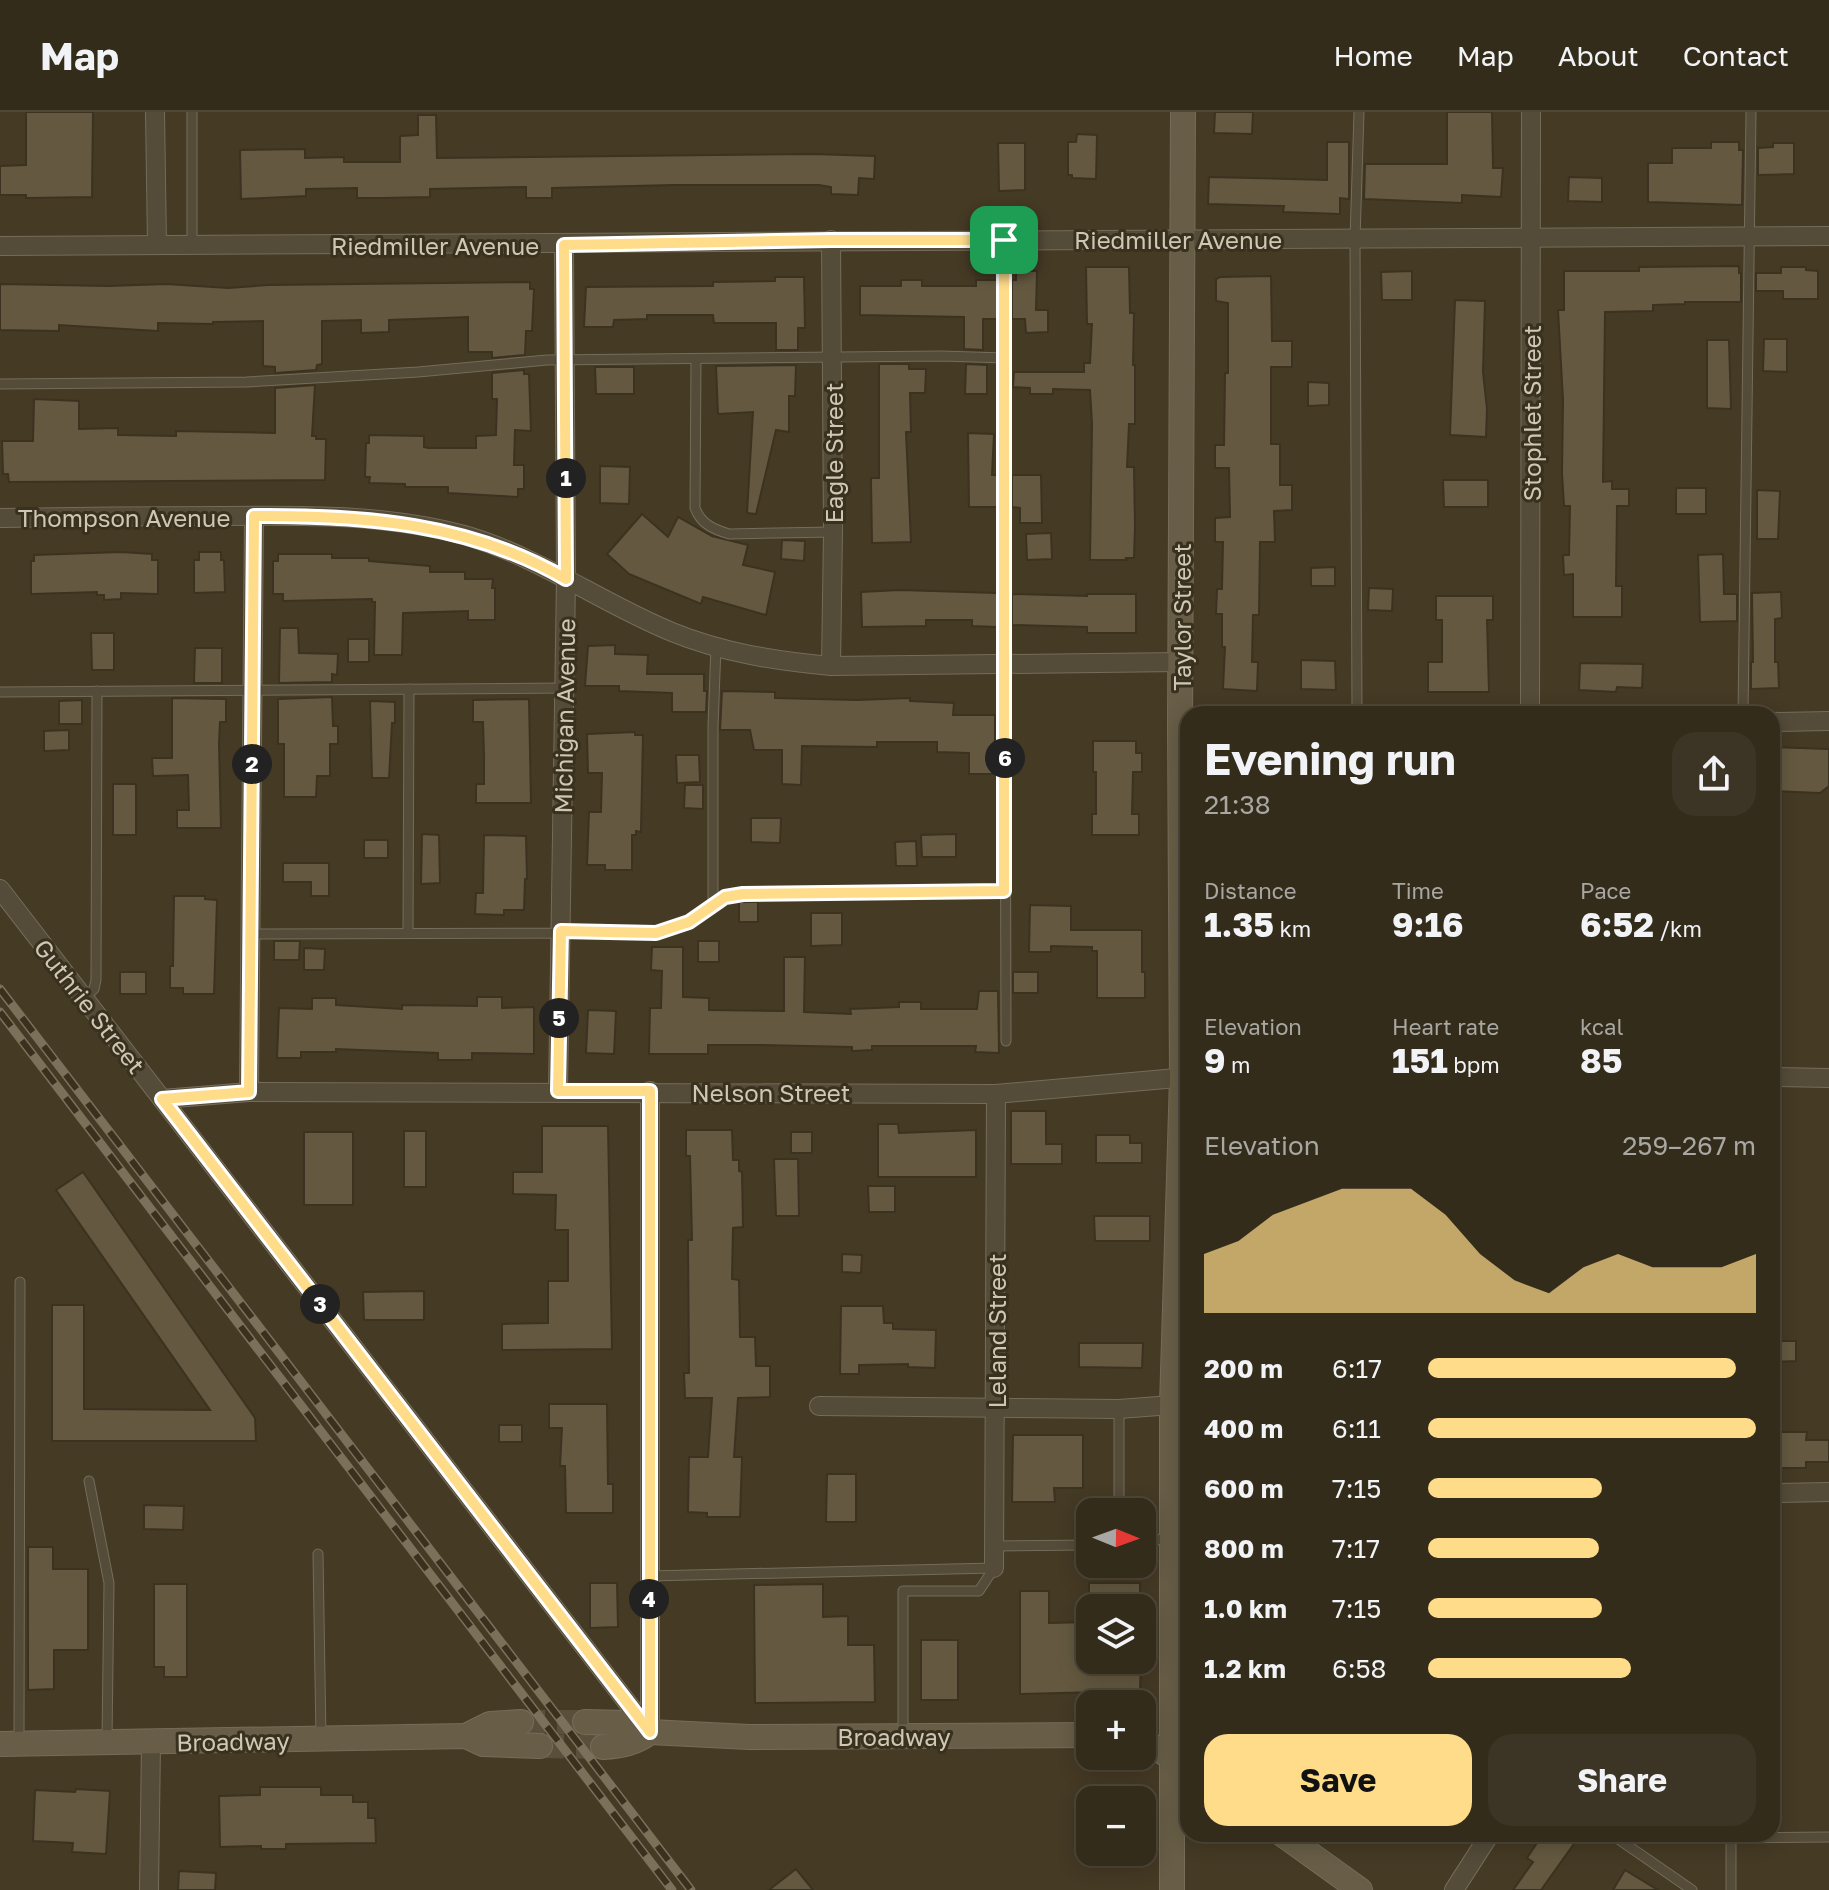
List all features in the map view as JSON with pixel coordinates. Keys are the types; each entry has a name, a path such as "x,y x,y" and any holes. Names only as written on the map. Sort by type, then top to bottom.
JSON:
{"main road":[{"name":"Taylor Street","path":"1183,112 1183,706"},
{"name":"Taylor Street","path":"1172,1890 1179,1761 1171,1538 1180,1291"},
{"name":"Broadway","path":"466,1736 490,1724 521,1722"},
{"name":"Broadway","path":"585,1722 627,1723 650,1732 749,1737 1076,1735"},
{"name":"Broadway","path":"603,1747 634,1742 650,1732"},
{"name":"Broadway","path":"10,1744 466,1736 483,1744 540,1746"},
{"path":"1156,1748 1179,1761"},
{"path":"1293,1842 1360,1890"}],"street":[{"path":"155,112 157,245"},
{"name":"Stophlet Street","path":"1530,706 1531,112"},
{"name":"Riedmiller Avenue","path":"0,246 1829,236"},
{"name":"Eagle Street","path":"831,240 831,666"},
{"name":"Michigan Avenue","path":"558,1091 566,579 564,245"},
{"name":"Thompson Avenue","path":"0,518 321,515 419,525 502,548 537,562 673,633 779,661 831,666 1181,662"},
{"path":"249,1092 254,516"},
{"path":"1780,722 1829,721"},
{"name":"Guthrie Street","path":"0,889 650,1732"},
{"path":"1780,1077 1829,1078"},
{"name":"Nelson Street","path":"162,1099 249,1092 996,1094 1180,1078"},
{"path":"650,1091 650,1732"},
{"name":"Leland Street","path":"994,1568 996,1094"},
{"path":"819,1406 1119,1409 1177,1419"},
{"path":"1780,1493 1829,1492"},
{"path":"149,1890 151,1743"},
{"path":"1454,1890 1485,1842"}],"lane":[{"path":"192,112 192,245"},
{"path":"1357,706 1355,239 1359,112"},
{"path":"1743,706 1751,112"},
{"path":"1004,240 1006,1041"},
{"path":"0,384 246,382 566,360 1005,358"},
{"path":"696,360 695,508 699,519 713,529 729,534 833,532"},
{"path":"713,905 716,646"},
{"path":"0,692 564,688"},
{"path":"408,933 409,689"},
{"path":"84,998 94,989 96,980 97,691"},
{"path":"250,934 656,933 689,922 725,897 743,894 1004,891"},
{"path":"10,1744 20,1282"},
{"path":"1119,1409 1119,1498"},
{"path":"89,1481 109,1583 107,1743"},
{"path":"1156,1540 1171,1538"},
{"path":"994,1546 1076,1545"},
{"path":"318,1554 321,1739"},
{"path":"649,1576 994,1568"},
{"path":"903,1737 903,1591 979,1591 994,1568"},
{"path":"1780,1836 1829,1837"},
{"path":"1623,1842 1692,1890"},
{"path":"1731,1842 1731,1890"}],"building":[{"path":"26,112 93,112 92,197 26,198 26,195 0,195 0,166 26,165"},
{"path":"1215,112 1253,112 1252,134 1214,133"},
{"path":"1447,112 1492,112 1493,168 1503,168 1501,197 1462,195 1462,203 1364,199 1365,164 1447,164"},
{"path":"418,115 436,115 437,158 875,156 874,179 859,178 858,195 831,194 831,187 819,185 673,185 552,188 552,198 526,198 526,187 430,189 430,197 382,198 357,198 357,188 306,189 306,196 241,199 240,150 305,149 305,158 344,157 344,162 400,162 400,136 418,135"},
{"path":"1077,134 1097,135 1096,179 1072,178 1068,175 1068,142 1076,142"},
{"path":"1327,142 1349,142 1349,199 1340,198 1340,214 1283,212 1284,206 1208,204 1209,177 1327,180"},
{"path":"1711,142 1739,142 1739,150 1743,150 1742,205 1648,202 1648,163 1672,163 1672,148 1711,148"},
{"path":"998,143 1025,143 1025,190 999,191"},
{"path":"1773,143 1794,143 1794,174 1758,175 1758,148 1773,147"},
{"path":"1569,177 1602,178 1602,202 1568,201"},
{"path":"1739,266 1741,302 1685,302 1653,305 1653,311 1605,312 1603,482 1612,481 1612,489 1629,489 1629,506 1617,506 1616,586 1622,586 1622,617 1573,617 1573,574 1564,575 1563,555 1569,555 1570,506 1564,506 1562,473 1563,400 1558,310 1564,310 1564,271"},
{"path":"1086,267 1129,267 1130,313 1134,313 1135,424 1129,424 1127,467 1134,467 1135,526 1134,558 1127,560 1090,560 1090,390 1053,389 1053,394 1030,394 1030,388 1013,387 1014,372 1084,372 1084,363 1090,363 1092,324 1087,324"},
{"path":"1781,267 1806,267 1806,270 1818,271 1818,299 1783,299 1783,291 1756,291 1756,273 1781,273"},
{"path":"1016,271 1037,271 1036,310 1048,310 1048,332 1026,333 1025,319 1012,319 1012,280 1016,280"},
{"path":"1412,271 1412,300 1382,300 1381,272"},
{"path":"1271,276 1272,341 1292,341 1292,367 1271,367 1271,444 1280,444 1280,485 1292,485 1292,510 1274,511 1275,542 1260,542 1259,615 1253,615 1252,662 1258,662 1257,691 1223,689 1225,647 1222,647 1222,614 1216,614 1217,589 1222,589 1223,542 1215,542 1215,518 1230,517 1229,468 1215,468 1215,445 1224,445 1228,303 1216,301 1216,279"},
{"path":"775,277 804,277 805,328 798,328 798,350 776,350 776,323 714,323 713,315 647,315 647,319 614,320 613,327 584,327 586,287 713,286 713,282 775,281"},
{"path":"901,280 922,280 922,286 976,286 976,280 997,280 997,319 983,319 983,350 964,349 964,317 860,315 860,286 901,286"},
{"path":"530,282 530,289 534,289 532,331 526,331 525,355 492,358 492,352 468,352 468,317 389,320 389,332 361,333 361,320 322,321 322,364 317,365 316,370 275,373 275,367 263,366 263,321 158,323 158,331 59,325 59,331 0,330 0,284 166,284 228,288"},
{"path":"1455,300 1485,301 1483,372 1486,437 1450,435"},
{"path":"1764,339 1787,339 1787,372 1763,371"},
{"path":"1707,340 1729,340 1731,409 1707,408"},
{"path":"879,364 909,364 909,369 926,369 925,393 910,393 911,432 906,432 911,542 872,543 871,478 879,478"},
{"path":"966,364 987,365 987,394 965,394"},
{"path":"796,365 795,396 789,396 789,432 776,430 756,514 747,513 753,412 718,414 716,366"},
{"path":"595,367 634,367 634,394 596,394"},
{"path":"524,370 524,374 529,374 531,431 515,430 514,465 524,465 524,489 518,489 518,497 448,493 448,487 369,483 370,477 365,477 369,435 424,436 424,447 428,448 476,448 476,436 496,435 497,399 492,399 492,373"},
{"path":"1308,382 1329,383 1329,405 1308,406"},
{"path":"315,385 312,436 326,439 325,480 9,482 8,474 3,474 2,441 33,441 34,399 79,401 79,429 118,428 118,435 176,436 176,431 275,433 275,388"},
{"path":"968,433 994,434 992,475 997,475 997,507 969,507"},
{"path":"600,466 630,467 629,504 600,503"},
{"path":"1012,475 1041,475 1042,523 1020,523 1020,508 1012,507"},
{"path":"1443,480 1488,480 1488,507 1444,507"},
{"path":"1676,488 1706,488 1706,514 1676,514"},
{"path":"1757,490 1780,491 1778,539 1757,539"},
{"path":"642,514 668,537 678,517 712,536 748,545 743,565 775,572 766,615 703,597 701,604 629,574 607,554"},
{"path":"1051,533 1052,559 1027,560 1026,534"},
{"path":"782,540 805,541 804,561 781,559"},
{"path":"199,552 221,552 225,592 194,593 194,560 199,560"},
{"path":"152,554 152,560 158,560 158,594 121,593 121,599 104,600 104,595 97,595 97,592 31,594 31,561 34,561 34,555"},
{"path":"278,554 369,558 369,561 430,566 430,572 465,572 465,579 493,579 495,620 468,620 468,611 403,613 402,655 374,655 375,602 372,599 283,601 283,594 273,594 273,561 278,561"},
{"path":"1723,554 1724,594 1737,594 1737,621 1700,622 1698,555"},
{"path":"1335,567 1335,586 1311,586 1311,568"},
{"path":"1369,588 1393,589 1392,611 1368,610"},
{"path":"861,592 997,593 997,627 972,626 972,620 926,620 926,626 862,627"},
{"path":"1781,592 1782,618 1775,619 1775,662 1778,662 1779,688 1751,689 1752,593"},
{"path":"1012,594 1136,594 1136,633 1087,633 1087,627 1012,625"},
{"path":"1436,596 1493,596 1493,620 1487,620 1489,692 1428,692 1428,662 1442,662 1442,620 1436,620"},
{"path":"280,628 298,628 299,653 338,654 337,675 332,674 332,682 279,683"},
{"path":"91,633 114,633 114,670 92,670"},
{"path":"348,639 369,639 369,662 348,662"},
{"path":"615,645 615,654 648,655 647,674 704,674 706,712 672,712 672,693 619,691 619,686 585,686 588,646"},
{"path":"195,648 222,648 222,683 194,683"},
{"path":"1301,660 1335,661 1336,690 1301,689"},
{"path":"1580,663 1643,664 1642,688 1617,687 1616,692 1579,690"},
{"path":"722,691 775,692 775,698 910,698 910,701 954,703 953,715 995,715 995,774 969,774 969,753 937,752 937,742 877,742 877,747 802,746 801,785 782,784 782,750 754,750 750,730 720,730"},
{"path":"332,697 333,726 338,726 338,744 330,744 330,776 317,776 316,797 284,797 284,744 278,744 278,699"},
{"path":"172,698 226,699 226,722 220,722 219,744 221,828 177,828 177,810 189,810 188,775 153,776 152,758 172,758"},
{"path":"529,699 531,803 476,803 476,784 484,784 483,722 473,722 473,700"},
{"path":"82,700 82,724 59,724 59,701"},
{"path":"370,701 395,702 389,778 372,778"},
{"path":"69,730 69,750 44,751 44,731"},
{"path":"635,732 635,735 643,735 641,832 636,831 636,835 632,835 632,870 605,870 605,865 587,865 589,812 601,812 602,773 588,773 587,734"},
{"path":"1093,741 1136,741 1136,753 1142,753 1142,772 1133,772 1132,814 1139,814 1139,835 1092,835 1092,814 1096,814"},
{"path":"1780,747 1829,749 1829,786 1820,793 1780,791"},
{"path":"676,755 699,755 700,782 677,783"},
{"path":"113,784 136,784 136,835 113,835"},
{"path":"685,785 703,785 703,809 684,808"},
{"path":"751,818 781,818 780,843 751,842"},
{"path":"422,834 439,835 440,883 421,884"},
{"path":"956,834 956,857 922,857 921,835"},
{"path":"484,835 526,836 524,910 504,910 504,915 475,914 476,893 483,893"},
{"path":"364,840 388,840 388,858 364,858"},
{"path":"916,841 917,866 896,866 895,842"},
{"path":"283,863 329,863 329,896 311,896 311,882 283,882"},
{"path":"174,896 205,896 205,899 217,900 214,994 183,994 183,988 170,988"},
{"path":"739,902 758,902 758,922 739,922"},
{"path":"1030,905 1071,906 1071,930 1142,930 1145,998 1097,998 1097,951 1092,951 1092,947 1051,946 1051,952 1029,952"},
{"path":"811,913 842,913 842,945 811,946"},
{"path":"274,941 300,941 299,960 274,960"},
{"path":"698,941 719,941 719,962 698,962"},
{"path":"652,947 683,947 683,997 709,998 709,1010 784,1011 784,957 805,957 804,1012 851,1014 850,1009 899,1007 899,1002 921,1002 921,1009 977,1009 979,991 998,991 999,1053 975,1052 976,1046 872,1046 872,1050 852,1051 852,1047 708,1045 708,1054 649,1054 650,1008 661,1008 662,971 651,970"},
{"path":"304,948 325,949 324,970 304,970"},
{"path":"120,972 146,972 146,994 120,994"},
{"path":"1013,972 1038,972 1038,993 1013,993"},
{"path":"477,997 502,997 502,1008 534,1007 534,1054 472,1053 472,1060 438,1060 438,1053 336,1049 336,1052 301,1052 301,1058 277,1058 279,1008 312,1009 312,998 336,998 336,1005 402,1009 402,1005 477,1006"},
{"path":"588,1010 616,1011 614,1054 586,1053"},
{"path":"1011,1111 1046,1111 1046,1144 1062,1144 1062,1164 1011,1164"},
{"path":"878,1124 898,1124 899,1133 976,1130 976,1177 878,1177"},
{"path":"542,1126 608,1126 612,1349 502,1350 502,1324 548,1323 548,1281 568,1281 568,1230 555,1230 556,1195 513,1194 513,1172 542,1172"},
{"path":"686,1130 732,1130 733,1160 739,1160 739,1171 742,1172 743,1227 733,1228 732,1279 739,1280 740,1337 755,1337 756,1366 770,1366 770,1397 738,1398 734,1457 742,1457 740,1517 707,1517 707,1513 688,1512 689,1457 708,1457 712,1398 685,1398 684,1373 689,1373 688,1240 692,1240 690,1156 686,1156"},
{"path":"404,1131 426,1131 426,1187 404,1187"},
{"path":"304,1132 353,1132 353,1205 304,1205"},
{"path":"791,1132 812,1132 812,1153 791,1153"},
{"path":"1096,1135 1130,1135 1130,1143 1142,1143 1142,1163 1096,1163"},
{"path":"774,1159 798,1159 799,1216 776,1216"},
{"path":"83,1172 255,1418 256,1441 52,1441 52,1305 84,1305 84,1409 210,1410 56,1190"},
{"path":"868,1186 895,1186 895,1212 869,1212"},
{"path":"1094,1216 1150,1216 1150,1241 1095,1241"},
{"path":"842,1254 862,1255 861,1273 842,1272"},
{"path":"424,1291 424,1320 364,1320 363,1292"},
{"path":"841,1306 883,1306 884,1323 893,1323 893,1329 936,1330 935,1368 908,1367 908,1364 859,1365 859,1374 840,1374"},
{"path":"1780,1341 1796,1341 1796,1361 1780,1362"},
{"path":"1079,1343 1143,1343 1142,1368 1079,1367"},
{"path":"549,1404 607,1404 608,1484 613,1484 613,1513 566,1513 565,1466 560,1466 562,1428 549,1428"},
{"path":"499,1425 522,1425 522,1442 499,1442"},
{"path":"1780,1432 1807,1432 1806,1440 1829,1440 1829,1462 1806,1462 1806,1468 1780,1468"},
{"path":"1013,1435 1083,1435 1083,1488 1054,1488 1055,1502 1012,1502"},
{"path":"827,1474 856,1474 856,1522 826,1522"},
{"path":"144,1505 184,1506 183,1530 144,1529"},
{"path":"28,1547 53,1547 53,1569 88,1569 88,1650 54,1650 54,1689 28,1690"},
{"path":"590,1583 617,1583 618,1627 590,1628"},
{"path":"1089,1583 1140,1583 1140,1594 1089,1594"},
{"path":"154,1584 187,1584 187,1677 164,1677 164,1667 154,1667"},
{"path":"823,1584 823,1617 848,1616 848,1645 874,1645 875,1702 755,1703 754,1585"},
{"path":"1020,1591 1049,1591 1049,1623 1076,1622 1076,1674 1141,1674 1140,1690 1020,1694"},
{"path":"921,1640 958,1640 958,1700 921,1700"},
{"path":"260,1787 321,1787 321,1795 353,1795 353,1802 368,1802 368,1818 375,1818 376,1843 286,1844 286,1849 220,1847 219,1796 260,1795"},
{"path":"76,1789 110,1791 106,1854 72,1852 73,1843 33,1841 35,1790 75,1792"},
{"path":"1538,1842 1575,1842 1541,1890 1513,1890 1533,1862 1527,1858"},
{"path":"796,1869 813,1890 769,1890"},
{"path":"1625,1870 1658,1890 1613,1890"},
{"path":"179,1871 216,1873 215,1890 178,1890"}],"tunnel":[{"path":"521,1722 585,1722"},
{"path":"540,1746 603,1747"}],"railway":[{"path":"0,989 691,1890"},
{"path":"0,1012 672,1890"}],"route":[{"path":"1004,240 1004,891 743,894 725,897 689,922 656,933 561,931 558,1091 650,1091 650,1732 162,1099 249,1092 254,516 321,515 419,525 502,548 537,562 566,579 564,245 1004,240"}]}
